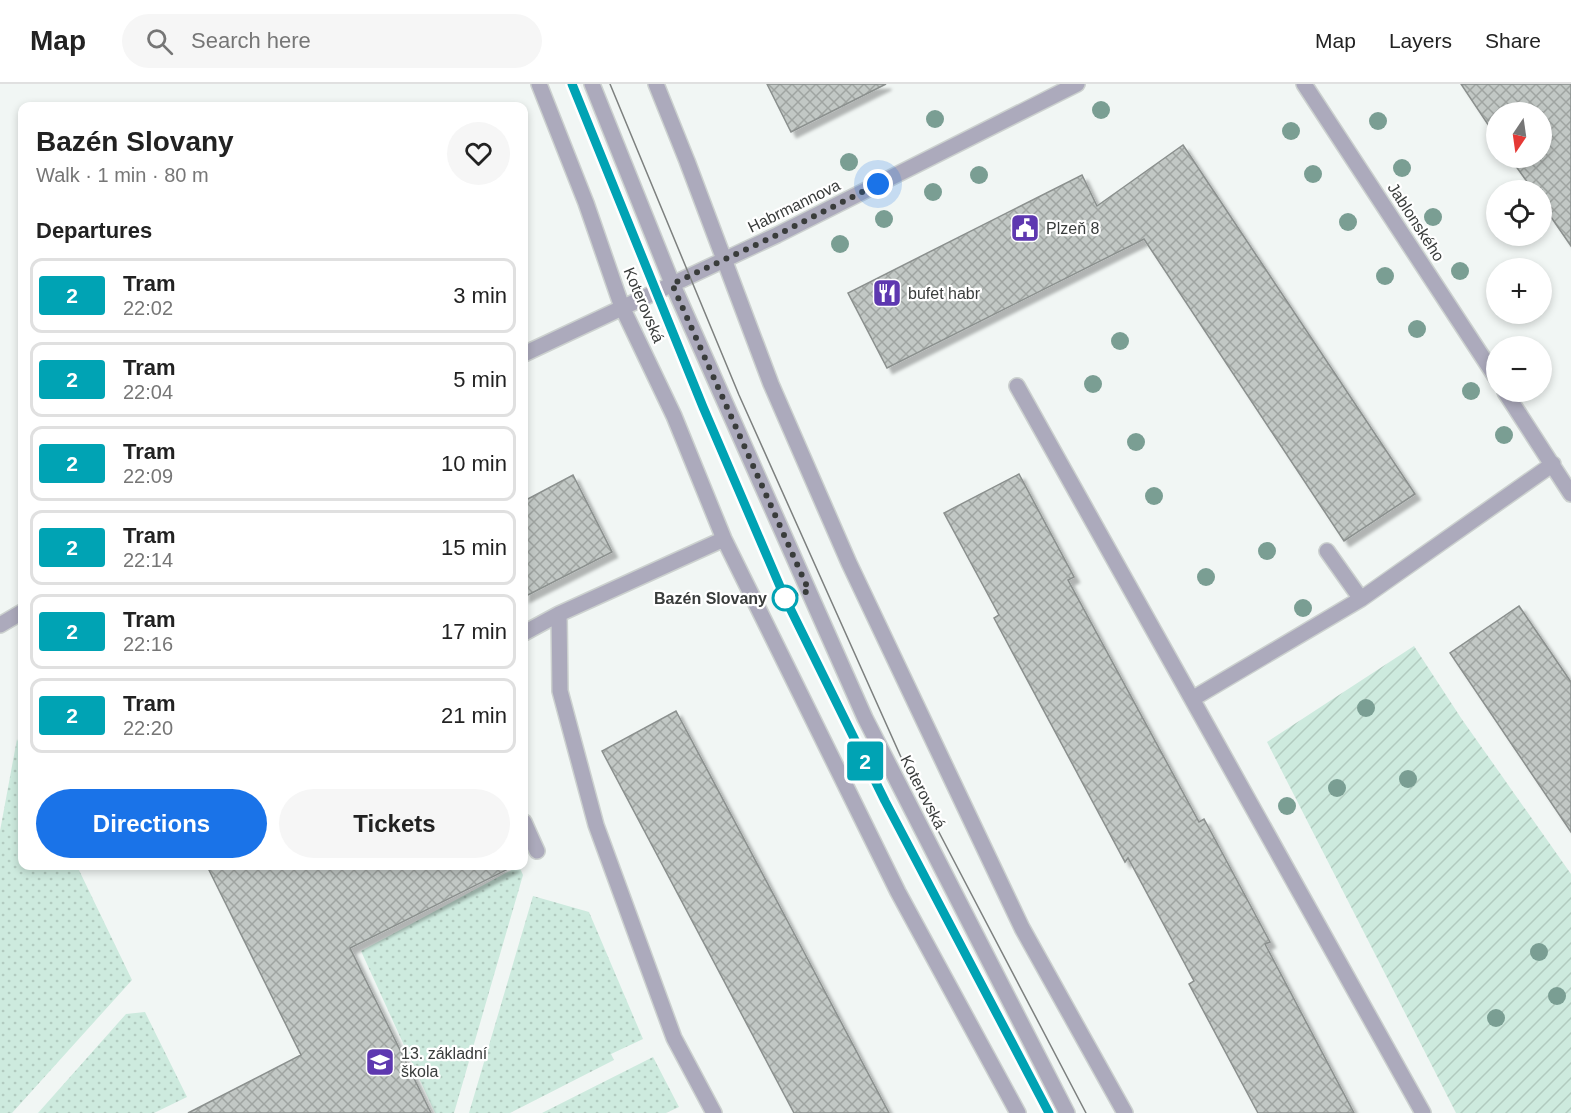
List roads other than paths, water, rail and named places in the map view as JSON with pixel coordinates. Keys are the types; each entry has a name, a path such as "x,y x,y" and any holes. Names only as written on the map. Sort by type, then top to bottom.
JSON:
{"street":[{"name":"Koterovská","path":"539,84 586,203 622,307 674,416 724,539 898,892 1018,1113"},
{"name":"Koterovská","path":"592,84 672,284 865,718 1066,1113"},
{"name":"Koterovská","path":"656,84 771,384 849,563 1023,928 1125,1113"},
{"name":"Habrmannova","path":"528,352 724,260 1077,84"},
{"name":"Jablonského","path":"1304,84 1486,362"},
{"path":"1017,386 1424,1113"},
{"path":"1512,402 1571,494"},
{"path":"1192,699 1361,599 1553,464"},
{"path":"528,631 559,614 724,539"},
{"path":"1327,551 1361,599"},
{"path":"0,625 18,614"},
{"path":"559,614 560,691 596,825 674,1038 714,1113"},
{"path":"528,831 537,851"}],"tram line":[{"path":"572,84 703,407 785,598 885,801 1049,1113"},
{"name":"2","path":"572,84 703,407 785,598 885,801 1049,1113"},
{"path":"610,84 739,395 909,775 1086,1113"}],"place":[{"name":"Plzeň 8","path":"1025,228"},
{"name":"bufet habr","path":"887,293"},
{"name":"Bazén Slovany","path":"785,598"},
{"name":"13. základní škola","path":"380,1062"}]}
